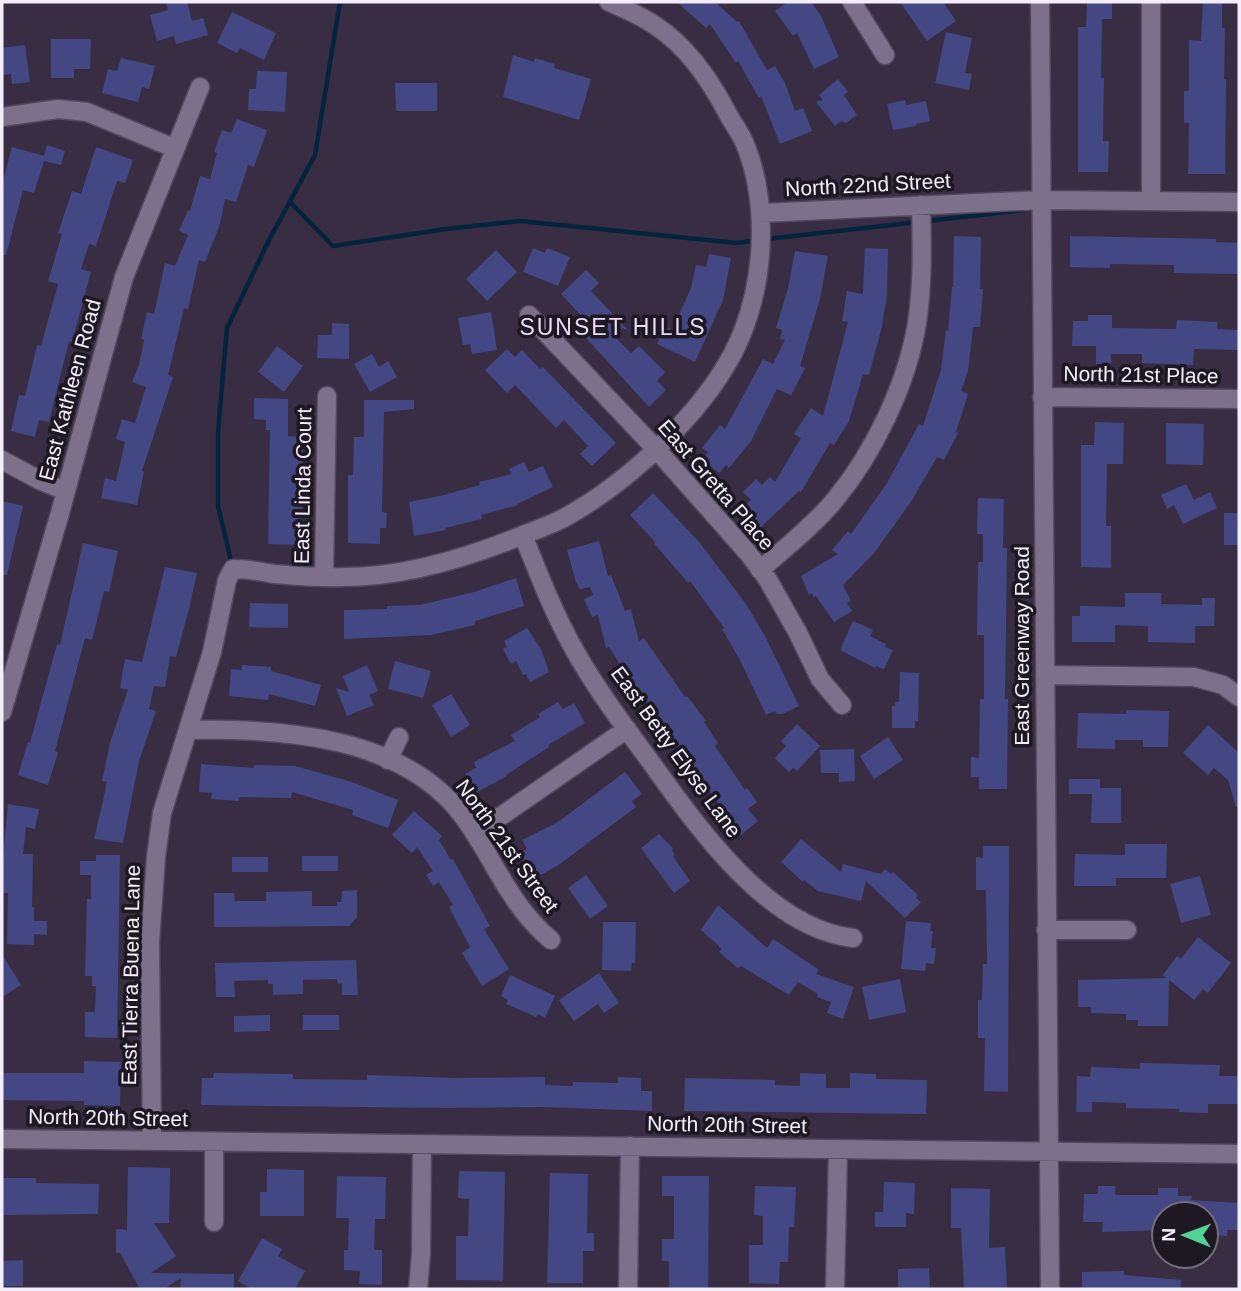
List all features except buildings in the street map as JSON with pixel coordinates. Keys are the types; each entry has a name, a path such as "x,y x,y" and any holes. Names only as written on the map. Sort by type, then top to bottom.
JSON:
{"street":[{"path":"609,2 658,27 691,58 720,98 745,143 761,213"},
{"path":"852,2 885,55"},
{"name":"East Greenway Road","path":"1040,2 1050,1289"},
{"path":"1151,2 1151,201"},
{"name":"East Kathleen Road","path":"2,712 124,277 200,87"},
{"path":"2,117 58,109 87,112 174,148"},
{"name":"North 22nd Street","path":"233,569 324,577 380,575 429,565 485,551 561,520 614,486 656,449 713,385 743,330 758,268 761,213 1041,200 1239,202"},
{"path":"760,570 834,501 870,450 887,416 905,368 916,325 922,246 921,205"},
{"name":"East Gretta Place","path":"529,315 656,449 760,570 798,633 820,679 842,705"},
{"name":"East Linda Court","path":"324,577 327,396"},
{"name":"North 21st Place","path":"1042,397 1239,399"},
{"path":"2,460 66,491"},
{"name":"East Betty Elyse Lane","path":"523,535 548,599 575,652 701,832 741,874 780,908 817,930 832,936 853,938"},
{"name":"East Tierra Buena Lane","path":"152,1141 150,942 153,878 162,813 212,652 227,580 233,569"},
{"path":"1045,675 1194,677 1223,685 1239,697"},
{"name":"North 21st Street","path":"188,730 235,729 292,734 360,748 408,769 439,788 456,807 523,914 551,940"},
{"path":"475,834 627,729"},
{"path":"388,760 398,737"},
{"path":"1046,930 1127,930"},
{"name":"North 20th Street","path":"2,1139 1239,1154"},
{"name":"North 20th Street","path":"214,1142 214,1222"},
{"path":"418,1289 422,1144"},
{"path":"628,1289 631,1146"},
{"path":"835,1289 838,1149"}],"waterway":[{"path":"232,565 218,506 218,432 227,328 269,240 315,155 340,2"},
{"path":"290,202 333,246 520,221 737,243 758,240"},
{"path":"927,221 1033,209"},
{"path":"767,239 918,222"}],"district":[{"name":"SUNSET HILLS","path":"613,327"}]}
